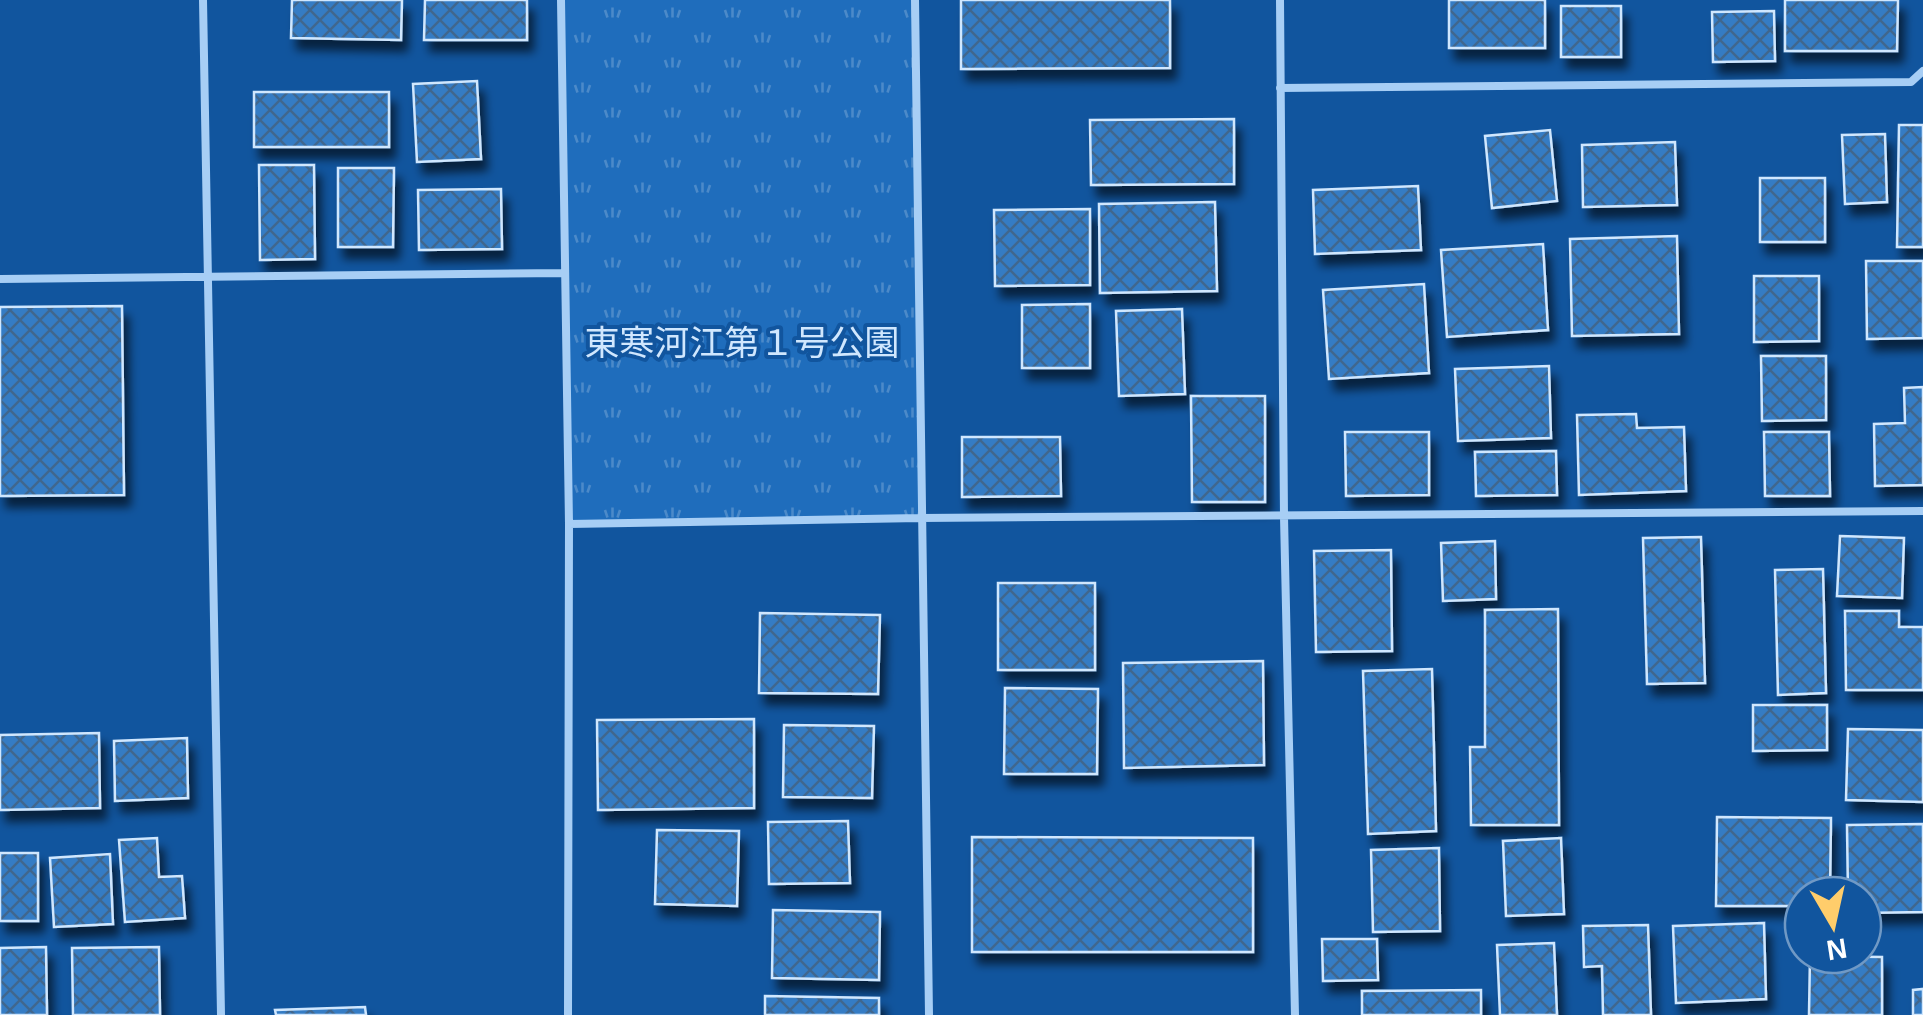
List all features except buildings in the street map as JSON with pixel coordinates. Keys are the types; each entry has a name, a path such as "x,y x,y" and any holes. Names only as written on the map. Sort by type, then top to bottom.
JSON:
{"lane":[{"path":"203,0 221,1015"},
{"path":"561,0 569,524 568,1015"},
{"path":"915,0 929,1015"},
{"path":"1280,0 1284,518 1294,1015"},
{"path":"1280,88 1911,82 1923,71"},
{"path":"0,279 565,273"},
{"path":"569,524 1923,511"}],"green space":[{"name":"東寒河江第１号公園","path":"561,0 915,0 920,518 569,524"}]}
